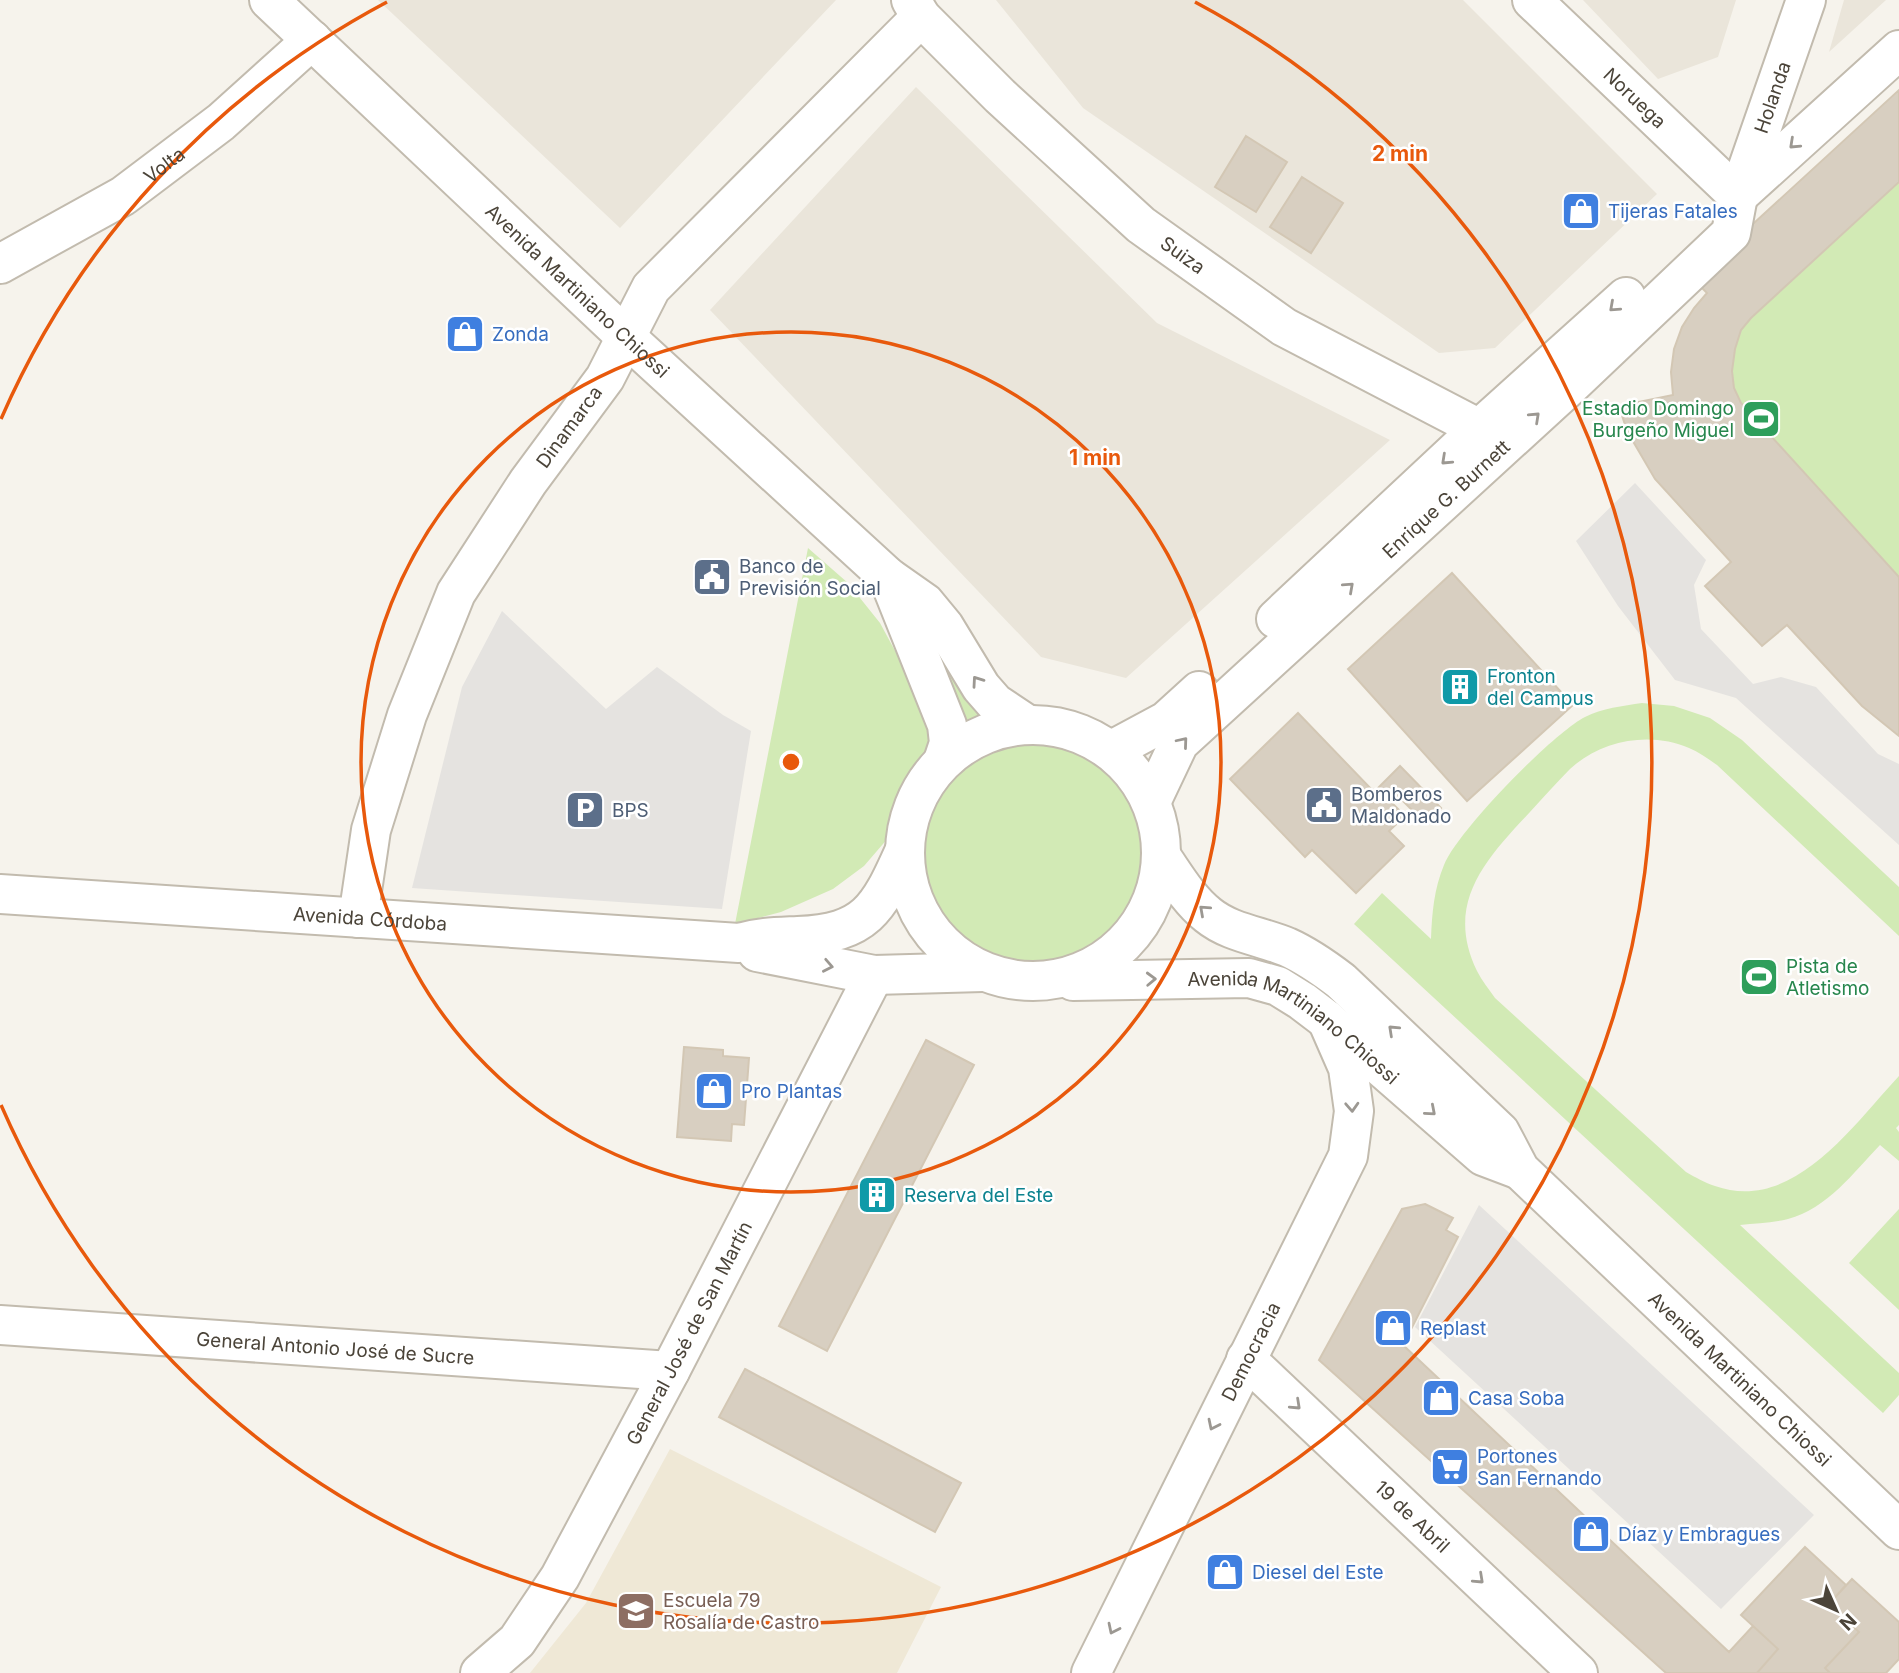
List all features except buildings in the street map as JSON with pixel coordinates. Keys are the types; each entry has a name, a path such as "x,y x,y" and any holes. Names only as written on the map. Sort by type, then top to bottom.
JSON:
{"street":[{"name":"Avenida Martiniano Chiossi","path":"269,0 626,337 888,577 925,603 944,626 981,687 995,703 1028,725"},
{"name":"Noruega","path":"1531,0 1738,196"},
{"name":"Holanda","path":"1738,196 1806,0"},
{"name":"Dinamarca","path":"358,918 371,831 407,715 456,593 527,482 605,378 651,288 916,9"},
{"name":"Suiza","path":"916,9 1000,96 1141,225 1284,327 1493,436"},
{"name":"Volta","path":"0,264 124,196 221,122 312,40"},
{"path":"1738,196 1899,50"},
{"path":"1782,66 1792,87 1811,102 1839,102"},
{"name":"Enrique G. Burnett","path":"1112,750 1167,721 1493,436 1731,233 1738,196"},
{"name":"Enrique G. Burnett","path":"1151,802 1179,743 1493,436"},
{"name":"Avenida Martiniano Chiossi","path":"888,577 947,725 949,743 943,761"},
{"path":"1028,725 1068,729 1112,750 1138,778 1151,802 1159,828 1161,856 1158,881 1151,904 1139,926 1123,945 1104,960 1082,972 1058,979 1034,982 1008,979 983,972 960,960 941,944 925,925 913,902 906,878 906,827 914,803 927,780 943,761 966,743 992,731 1028,725"},
{"name":"Avenida Córdoba","path":"0,894 740,943 760,937 825,935 843,930 871,912 882,897 904,852"},
{"name":"Avenida Martiniano Chiossi","path":"1161,856 1190,897 1208,915 1226,926 1287,947 1316,962 1341,981 1500,1132 1520,1170 1899,1530"},
{"name":"Avenida Córdoba","path":"740,943 754,952 874,975 983,972"},
{"name":"General José de San Martín","path":"480,1673 517,1641 560,1577 670,1371 874,975"},
{"name":"Avenida Martiniano Chiossi","path":"1034,982 1249,978 1278,986 1302,1000 1483,1156 1520,1170"},
{"name":"Democracia","path":"1091,1673 1348,1156 1354,1111 1348,1068 1326,1020"},
{"name":"General Antonio José de Sucre","path":"0,1325 670,1371"},
{"name":"19 de Abril","path":"1246,1359 1578,1673"}],"shaded area":[{"path":"378,0 836,0 620,228"},
{"path":"996,0 1463,0 1657,194 1495,348 1439,353 1083,108"},
{"path":"1583,0 1736,0 1718,57 1658,79"},
{"path":"1844,0 1886,0 1829,52"},
{"path":"916,87 1157,323 1390,440 1126,678 1041,657 710,310"},
{"path":"1635,483 1706,560 1694,585 1701,629 1753,684 1781,677 1816,687 1878,754 1899,764 1899,845 1736,698 1675,680 1618,606 1576,541"},
{"name":"BPS","path":"502,611 606,709 657,667 723,715 751,731 722,909 412,888 462,687"},
{"path":"1479,1205 1814,1515 1721,1609 1415,1327"},
{"path":"670,1449 941,1587 897,1673 530,1673 586,1603"}],"green space":[{"name":"Estadio Domingo Burgeño Miguel","path":"1899,90 1899,736 1862,706 1787,625 1762,646 1705,586 1731,562 1651,471 1619,406 1673,395 1673,365 1678,340 1689,316 1707,293 1693,279"},
{"path":"808,548 848,583 880,623 932,726 931,750 907,784 889,837 864,866 833,889 781,912 735,924"},
{"path":"922,623 984,717 973,725 963,720"},
{"path":"1642,703 1674,706 1710,718 1742,740 1899,887 1899,936 1717,765 1693,750 1674,743 1642,740 1611,745 1582,759 1499,847 1485,865 1468,903 1465,924 1468,947 1477,971 1495,998 1686,1172 1715,1186 1743,1191 1770,1187 1796,1176 1842,1139 1899,1076 1899,1125 1896,1128 1899,1132 1899,1161 1880,1145 1839,1188 1815,1207 1788,1219 1740,1225 1899,1373 1899,1395 1883,1413 1354,924 1382,893 1431,939 1434,901 1444,865 1452,850 1486,808 1529,763 1570,727 1598,711"},
{"path":"1020,725 1046,725 1070,730 1093,740 1124,762 1140,782 1156,816 1161,853 1156,890 1140,924 1124,944 1104,960 1070,976 1046,981 1020,981 996,976 973,966 942,944 926,924 910,890 905,866 905,840 910,816 920,793 942,762 962,746 996,730"},
{"path":"1899,1209 1899,1310 1849,1263"}],"place":[{"name":"Tijeras Fatales","path":"1581,211"},
{"name":"Zonda","path":"465,334"},
{"name":"Estadio Domingo Burgeño Miguel","path":"1761,419"},
{"name":"Banco de Previsión Social","path":"712,577"},
{"name":"Fronton del Campus","path":"1460,687"},
{"name":"Bomberos Maldonado","path":"1324,805"},
{"name":"BPS","path":"585,810"},
{"name":"Pista de Atletismo","path":"1759,977"},
{"name":"Pro Plantas","path":"714,1091"},
{"name":"Reserva del Este","path":"877,1195"},
{"name":"Replast","path":"1393,1328"},
{"name":"Casa Soba","path":"1441,1398"},
{"name":"Portones San Fernando","path":"1450,1467"},
{"name":"Díaz y Embragues","path":"1591,1534"},
{"name":"Diesel del Este","path":"1225,1572"},
{"name":"Escuela 79 Rosalía de Castro","path":"636,1611"}]}
